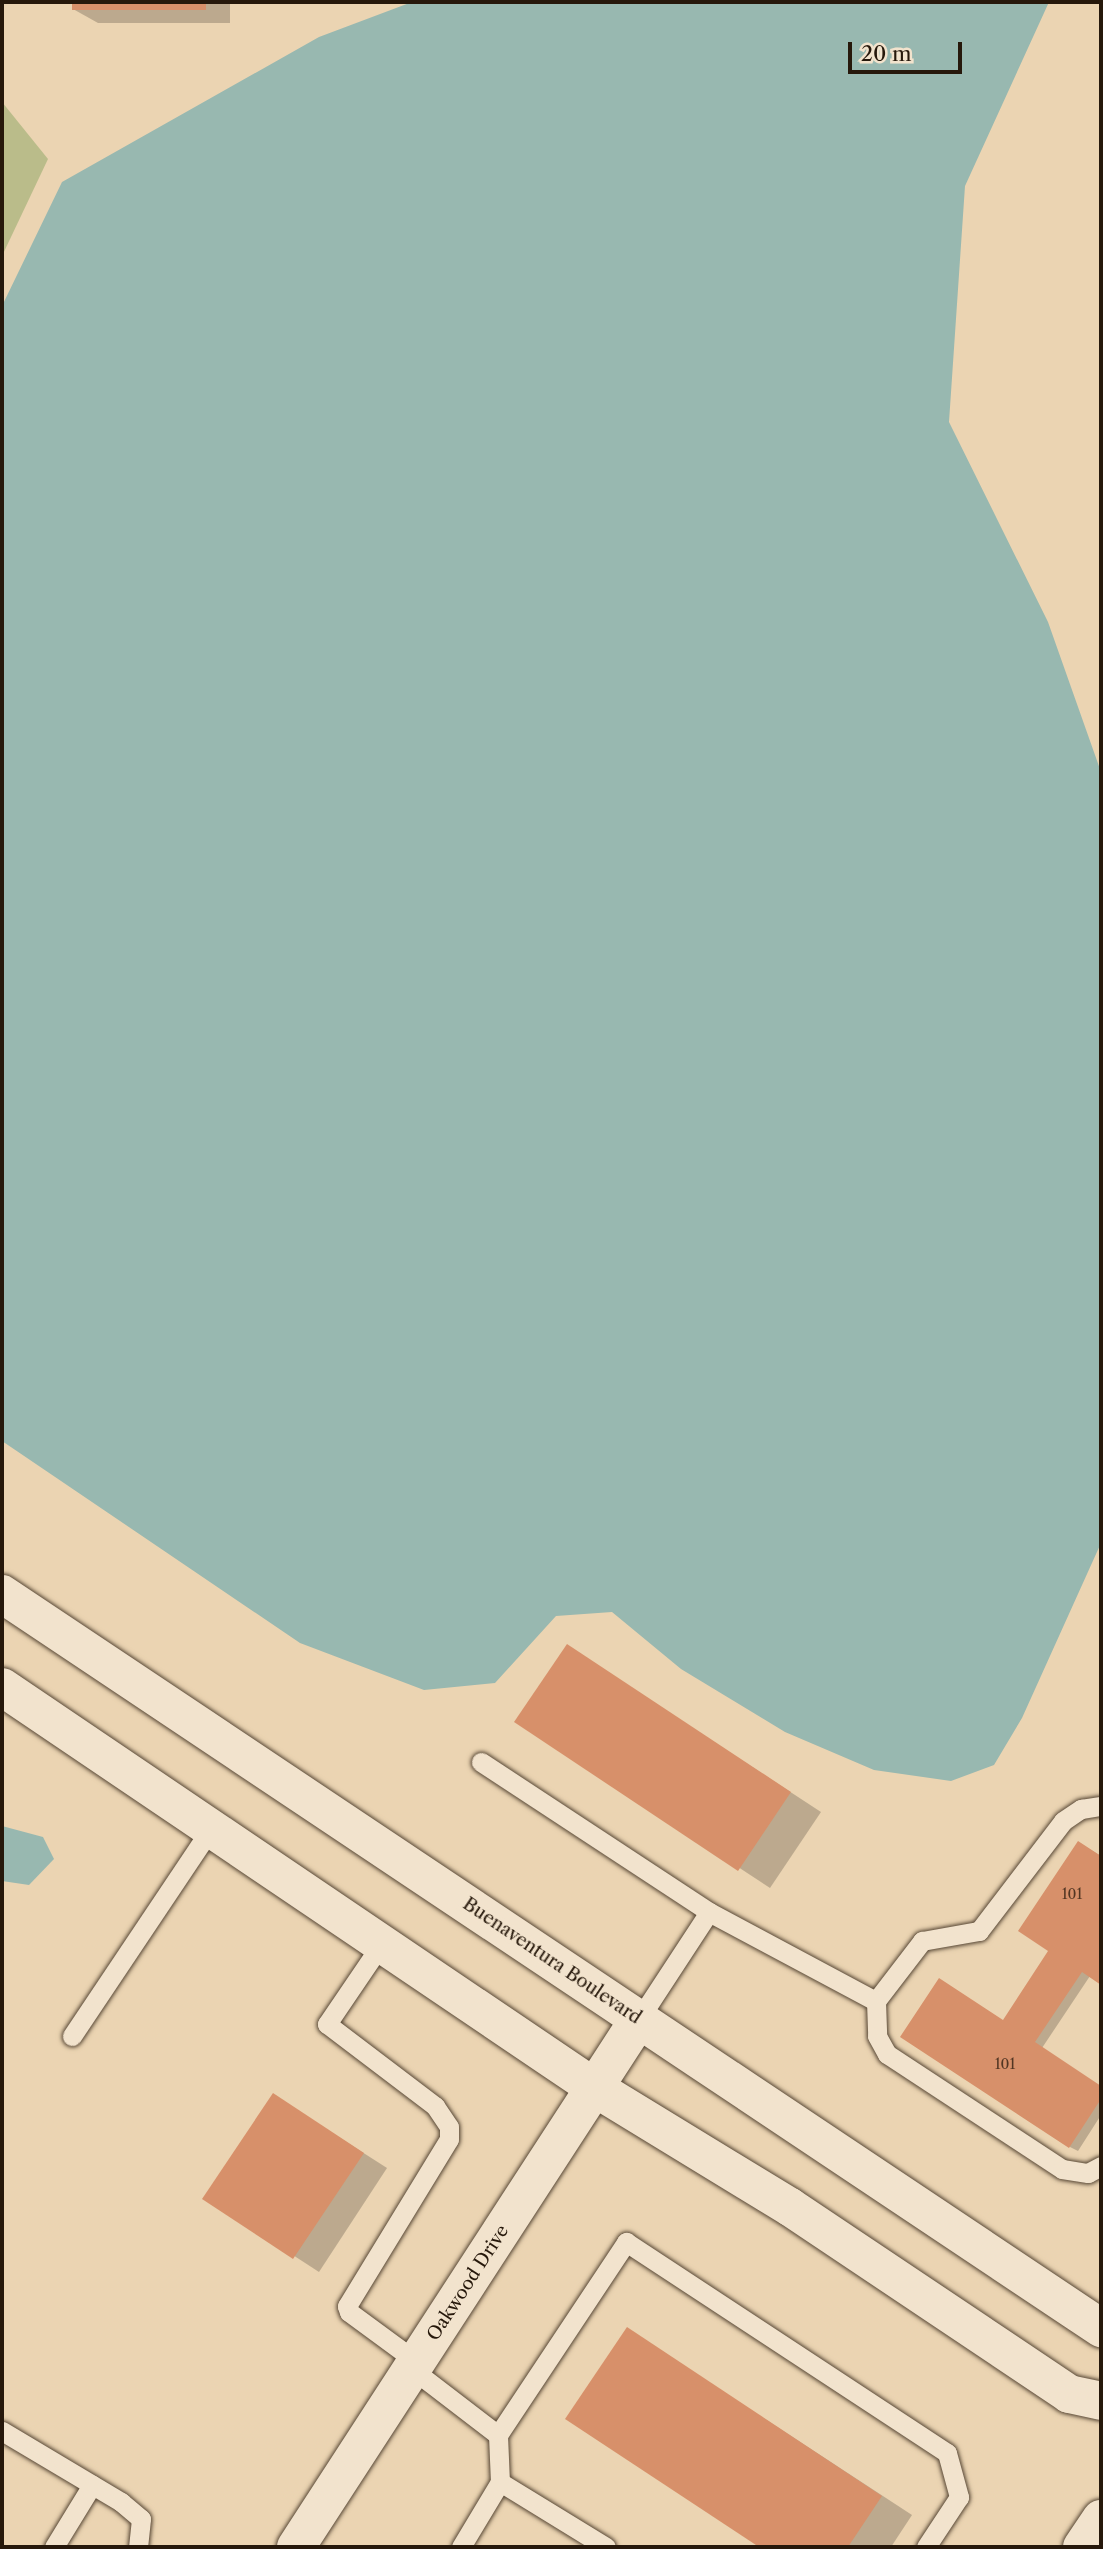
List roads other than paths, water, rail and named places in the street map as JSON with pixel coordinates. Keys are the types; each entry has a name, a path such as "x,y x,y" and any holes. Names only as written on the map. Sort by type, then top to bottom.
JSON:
{"main road":[{"name":"Buenaventura Boulevard","path":"2,1594 1101,2328"},
{"path":"2,1687 595,2088 790,2207 1069,2394 1101,2401"},
{"name":"Oakwood Drive","path":"296,2547 639,2019"},
{"path":"1082,2547 1101,2519"}],"lane":[{"path":"481,1762 709,1912 876,2001"},
{"path":"1101,1806 1081,1810 1063,1821 979,1931 922,1941 876,2001 877,2036 887,2054 1062,2169 1088,2172 1101,2165"},
{"path":"72,2036 211,1828"},
{"path":"639,2019 709,1912"},
{"path":"382,1943 327,2024 435,2106 449,2127 449,2139 347,2306 349,2312 498,2435"},
{"path":"461,2547 500,2482 498,2435 626,2242 947,2453 959,2497 926,2547"},
{"path":"2,2431 92,2485 141,2519 138,2547"},
{"path":"500,2482 606,2547"},
{"path":"54,2547 92,2485"}],"water":[{"path":"412,2 1049,2 965,186 949,422 1048,622 1101,772 1101,1543 1022,1718 994,1765 951,1781 874,1770 785,1732 681,1669 612,1612 556,1616 495,1683 424,1690 300,1643 2,1441 2,306 62,182 319,37"},
{"path":"2,1826 43,1837 54,1859 29,1885 2,1881"}]}
